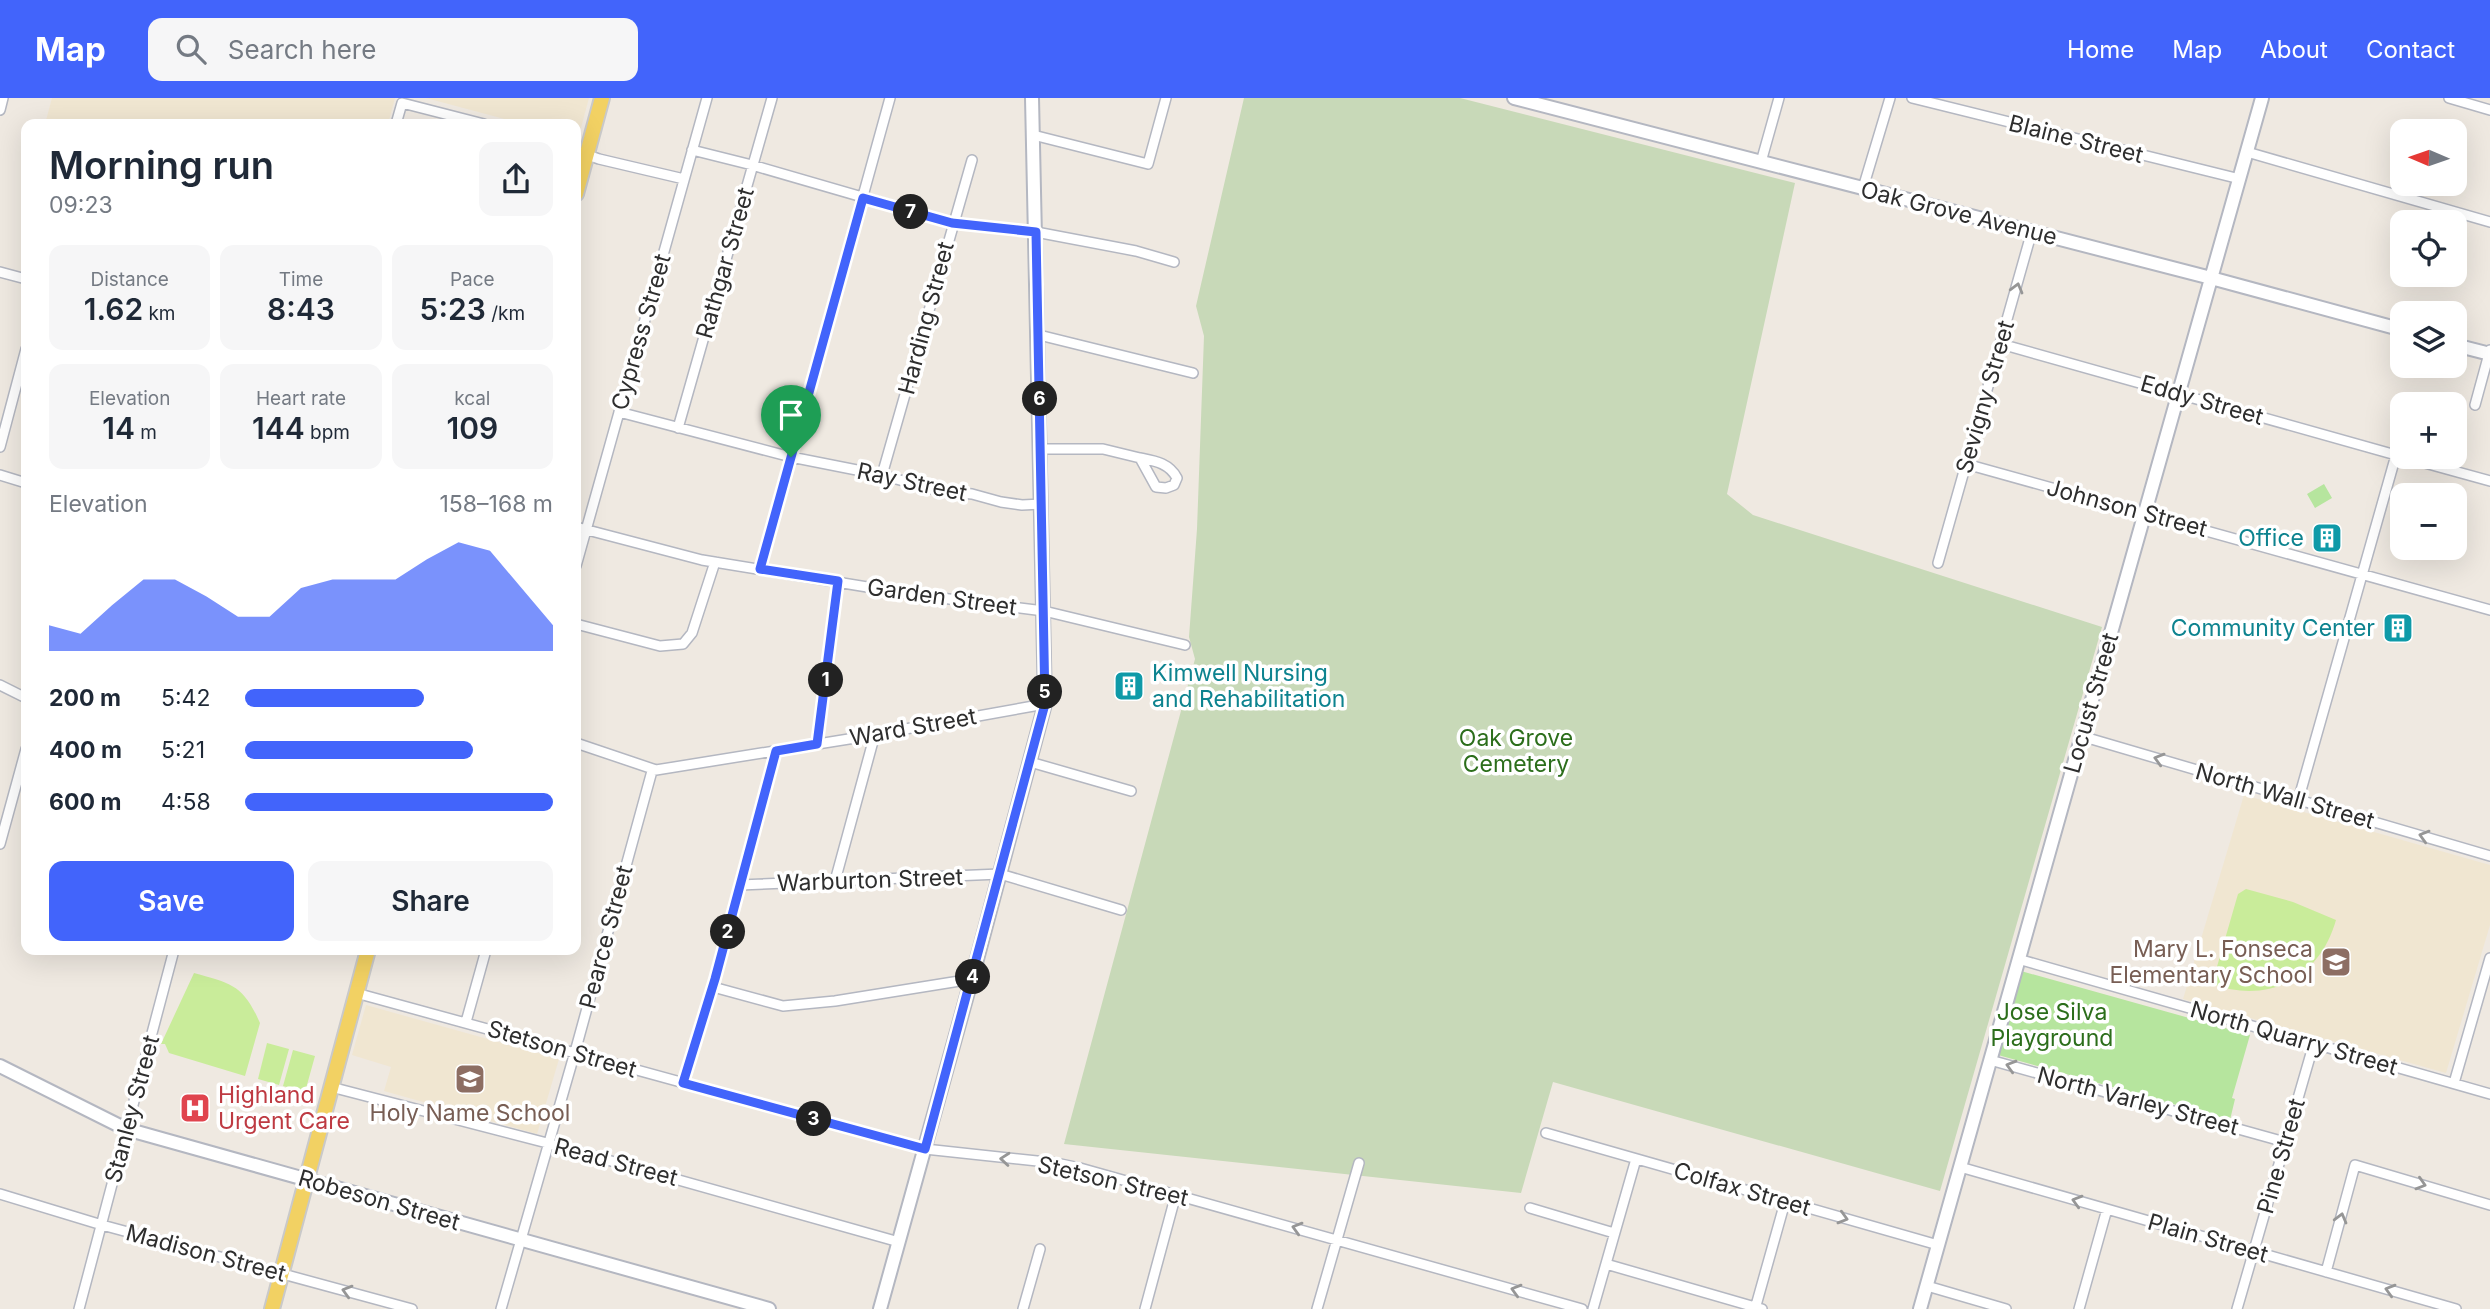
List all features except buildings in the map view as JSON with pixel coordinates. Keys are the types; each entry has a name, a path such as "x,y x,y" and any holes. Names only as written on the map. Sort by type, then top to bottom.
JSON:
{"main road":[{"path":"581,153 602,98"},
{"path":"272,1309 367,955"}],"street":[{"path":"0,110 4,98"},
{"name":"Cypress Street","path":"581,548 707,98"},
{"name":"Rathgar Street","path":"677,428 772,98"},
{"path":"760,569 890,98"},
{"path":"880,1309 1045,704 1032,98"},
{"path":"1033,135 1148,164 1166,98"},
{"name":"Oak Grove Avenue","path":"1514,98 1550,102 1761,162 2390,326"},
{"path":"1761,162 1779,98"},
{"path":"1863,188 1890,98"},
{"name":"Blaine Street","path":"1912,98 2240,179"},
{"name":"Locust Street","path":"1920,1309 2262,98"},
{"path":"2449,98 2490,110"},
{"path":"397,119 402,103 464,119"},
{"path":"692,150 952,223 1036,232 1136,251 1174,262"},
{"path":"2247,152 2490,222"},
{"path":"581,153 684,179"},
{"name":"Harding Street","path":"882,475 971,160"},
{"name":"Sevigny Street","path":"1938,563 2032,231"},
{"path":"0,272 21,278"},
{"path":"1039,335 1193,373"},
{"name":"Eddy Street","path":"2001,344 2390,453"},
{"path":"2467,348 2490,353 2475,405"},
{"path":"0,447 21,368"},
{"name":"Ray Street","path":"619,412 791,457 882,475 939,491 972,494 1022,505 1042,504"},
{"path":"1041,449 1103,449 1140,458"},
{"name":"Johnson Street","path":"1966,464 2490,610"},
{"path":"2298,801 2363,574 2397,469"},
{"name":"Eddy Street","path":"2447,469 2490,481"},
{"path":"0,475 21,481"},
{"name":"Garden Street","path":"581,528 715,562 923,596 1044,611 1185,645"},
{"path":"581,625 660,646 683,644 692,633 715,562"},
{"path":"817,744 838,581"},
{"path":"0,685 21,696"},
{"name":"Ward Street","path":"581,745 656,770 1045,704"},
{"path":"835,881 875,734"},
{"name":"North Wall Street","path":"2081,736 2490,856"},
{"path":"683,1083 713,987 776,751"},
{"path":"1030,761 1131,791"},
{"path":"0,844 4,814 21,764"},
{"name":"Pearce Street","path":"501,1309 652,771 656,770"},
{"name":"Warburton Street","path":"740,886 1000,874 1121,910"},
{"name":"Stanley Street","path":"79,1309 173,955"},
{"path":"466,1022 485,955"},
{"path":"2454,1083 2488,976 2490,958"},
{"name":"North Quarry Street","path":"2018,959 2490,1094"},
{"path":"713,987 783,1006 835,1001 972,979"},
{"name":"Stetson Street","path":"356,993 925,1149 1056,1163 1176,1194 1582,1309"},
{"name":"Pine Street","path":"2237,1309 2314,1043"},
{"name":"North Varley Street","path":"1990,1060 2286,1142"},
{"name":"Robeson Street","path":"0,1066 126,1129 769,1309"},
{"name":"Read Street","path":"331,1087 547,1143 899,1241"},
{"name":"Colfax Street","path":"1546,1133 1938,1245"},
{"path":"1593,1309 1636,1159"},
{"path":"1317,1309 1359,1163"},
{"path":"2326,1272 2356,1165 2490,1205"},
{"name":"Plain Street","path":"1960,1167 2456,1309"},
{"name":"Madison Street","path":"0,1194 102,1225 412,1309"},
{"path":"1149,1308 1176,1194"},
{"path":"1606,1264 1757,1308 1785,1202"},
{"path":"1530,1208 1615,1233"},
{"path":"2079,1309 2107,1209"},
{"path":"1023,1309 1040,1249"},
{"path":"1927,1286 2006,1309"}],"shaded area":[{"path":"52,98 395,98 389,119 46,119"},
{"path":"426,98 589,98 581,128 581,119 504,119"},
{"name":"Mary L. Fonseca Elementary School","path":"2244,795 2490,865 2490,925 2446,1073 2183,999"},
{"name":"Holy Name School","path":"366,1005 559,1059 537,1134 384,1091 391,1067 352,1055"}],"green space":[{"name":"Oak Grove Cemetery","path":"1244,98 1460,98 1795,183 1727,494 1753,515 2102,627 1940,1191 1553,1082 1521,1193 1064,1144 1195,659 1189,637 1197,529 1204,336 1196,306"},
{"path":"2324,484 2332,498 2315,508 2307,494"},
{"path":"2246,889 2293,902 2336,920 2318,957 2305,971 2272,988 2233,990 2212,984 2238,894"},
{"name":"Jose Silva Playground","path":"2021,971 2250,1035 2232,1098 2235,1099 2230,1120 1998,1055"},
{"path":"194,973 235,988 254,1010 260,1023 245,1076 169,1053 165,1044 161,1044"},
{"path":"267,1043 289,1049 279,1085 258,1079"},
{"path":"293,1050 315,1056 305,1092 283,1086"}],"place":[{"name":"Office","path":"2327,538"},
{"name":"Community Center","path":"2398,628"},
{"name":"Kimwell Nursing and Rehabilitation","path":"1129,686"},
{"name":"Mary L. Fonseca Elementary School","path":"2336,962"},
{"name":"Holy Name School","path":"470,1079"},
{"name":"Highland Urgent Care","path":"195,1108"}],"route":[{"path":"863,198 952,223 1036,232 1045,704 925,1149 683,1083 715,979 776,751 817,744 838,581 760,569 791,457 863,198"}]}
